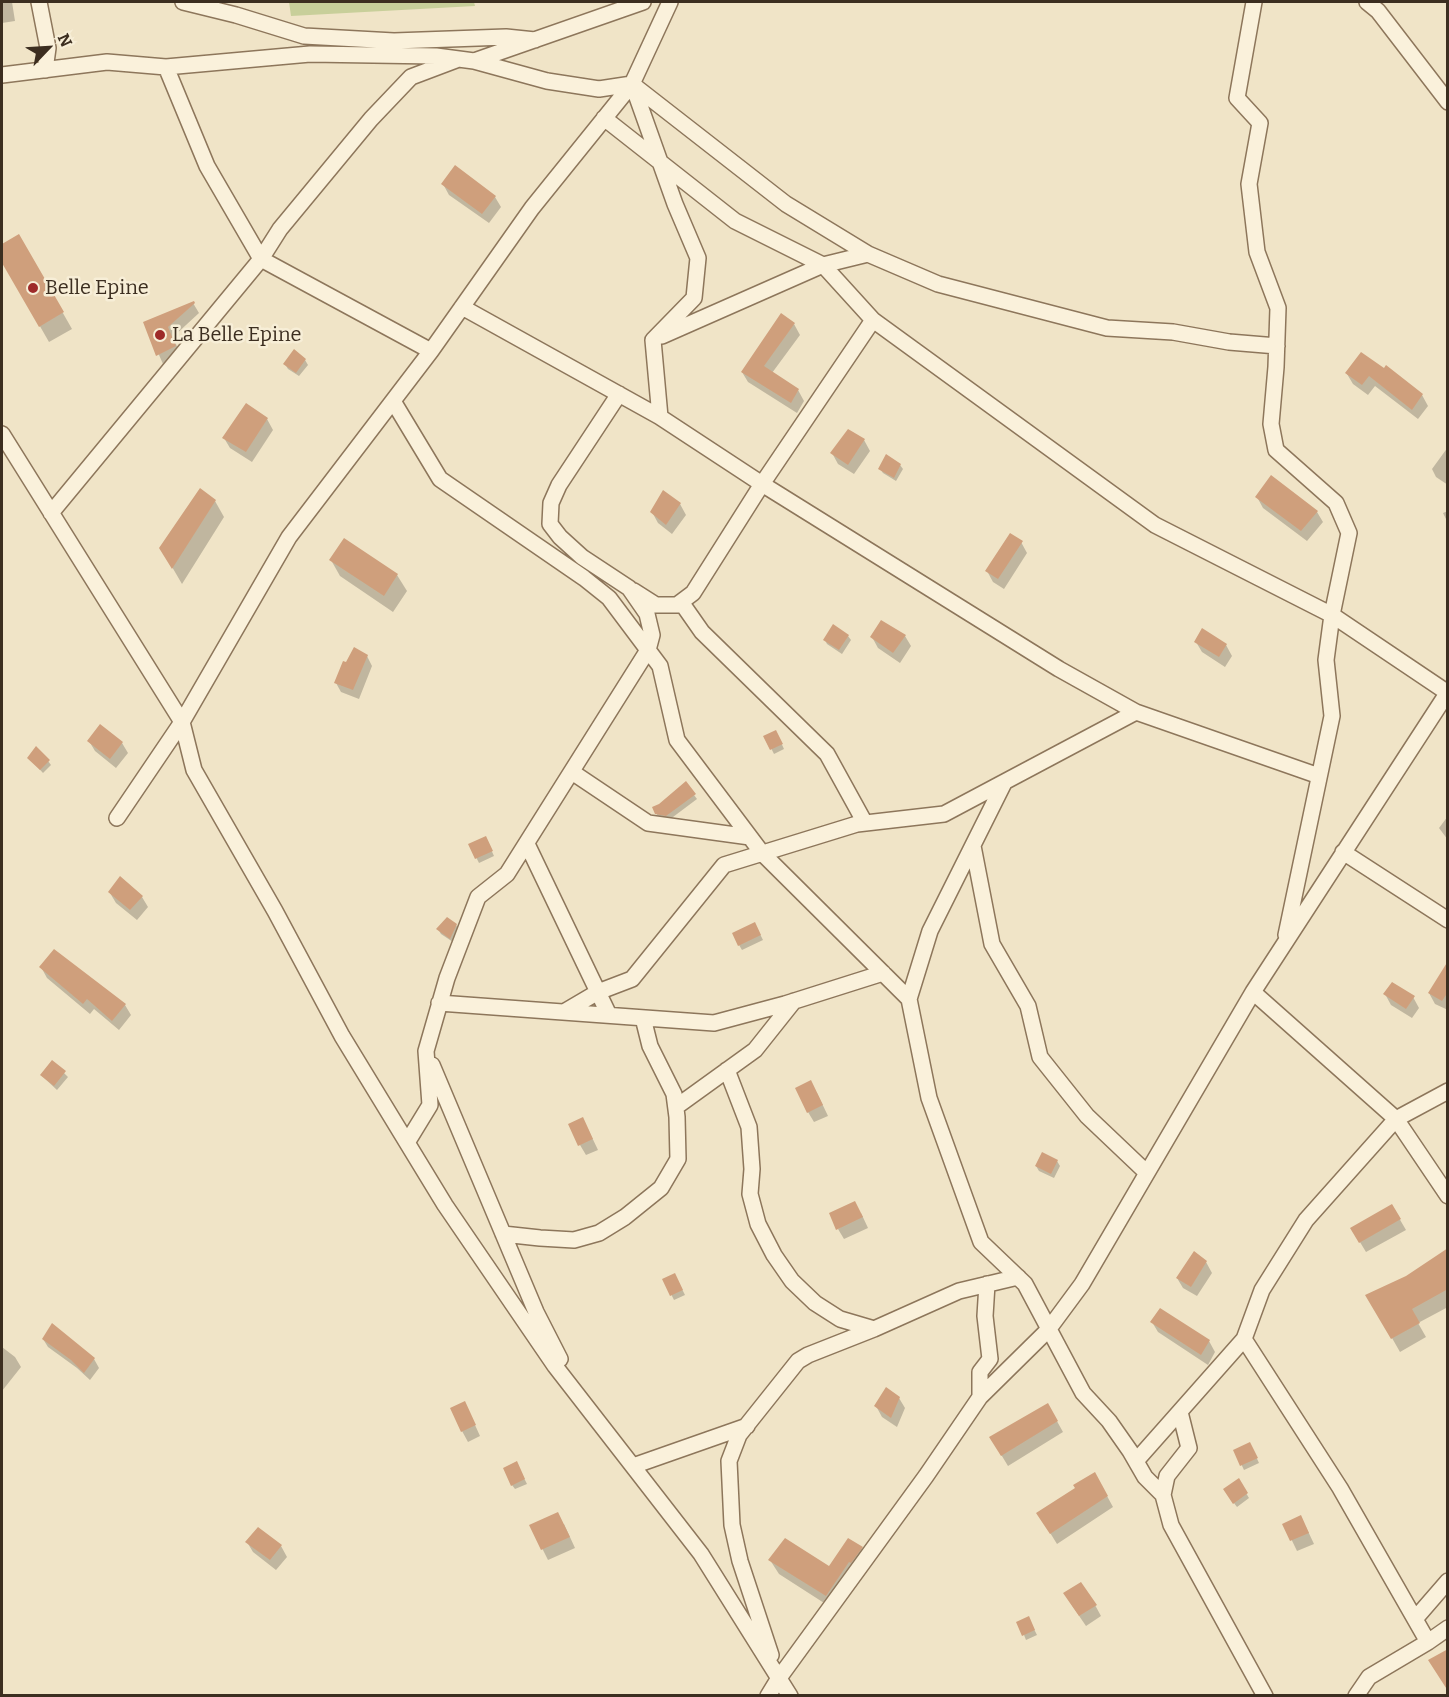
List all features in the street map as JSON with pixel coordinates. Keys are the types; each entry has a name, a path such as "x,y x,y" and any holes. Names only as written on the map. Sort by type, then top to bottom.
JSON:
{"street":[{"path":"39,2 48,48 45,70"},
{"path":"183,2 236,15 304,36 394,41 506,37 535,40"},
{"path":"51,513 261,259 280,230 371,120 411,77 535,40 643,2"},
{"path":"117,818 182,722 289,537 431,351 532,208 632,84 670,2"},
{"path":"1254,2 1237,98 1260,123 1249,184 1257,252 1278,308 1271,424 1275,450 1336,502 1349,533 1332,615 1326,660 1332,717 1284,943"},
{"path":"1367,2 1378,10 1448,102"},
{"path":"2,75 106,62 166,67 310,54 436,56 466,60 568,85 599,89 632,84 786,204 868,254 938,284 1107,328 1173,332 1229,342 1277,346"},
{"path":"166,67 207,166 261,259 431,351"},
{"path":"632,84 698,258 694,298 654,340 660,417"},
{"path":"604,118 735,221 823,265 873,320 1155,525 1332,615 1447,692 1252,992 1082,1284 1048,1330 980,1397 768,1695"},
{"path":"654,340 823,265 868,254"},
{"path":"462,307 660,417 762,484 1059,669 1136,712 1319,776"},
{"path":"619,394 559,485 551,503 550,524 560,537 582,557 629,588 656,605 677,605 693,593 762,484 873,320"},
{"path":"393,401 440,480 609,598 660,666 677,740 762,853 909,999"},
{"path":"2,434 182,722 194,770 275,911 342,1035 445,1205 555,1365 701,1554 790,1695"},
{"path":"408,1141 430,1105 426,1051 447,978 477,897 507,874 648,650 652,635 646,615 629,588"},
{"path":"681,602 702,632 827,754 865,823"},
{"path":"564,1012 598,992 632,979 724,864 865,823 944,814 1136,712"},
{"path":"572,772 648,823 750,837"},
{"path":"1004,783 930,931 909,999 929,1098 981,1242 1025,1284 1083,1393 1109,1421 1145,1477 1163,1495"},
{"path":"526,844 609,1015"},
{"path":"973,846 992,944 1028,1006 1040,1057 1087,1116 1147,1173"},
{"path":"1343,852 1448,920"},
{"path":"439,1003 714,1023 883,973"},
{"path":"1252,992 1396,1119 1448,1196"},
{"path":"676,1107 755,1050 794,1001"},
{"path":"503,1234 540,1239 574,1240 599,1233 625,1217 661,1188 678,1159 676,1107 674,1094 650,1046 643,1018"},
{"path":"426,1051 536,1312 579,1396"},
{"path":"727,1070 749,1127 752,1169 750,1194 758,1224 774,1255 792,1281 815,1303 840,1319 874,1329"},
{"path":"1136,1461 1244,1339 1262,1290 1306,1220 1396,1119 1448,1091"},
{"path":"779,1678 740,1561 732,1525 729,1461 739,1435 798,1361 808,1354 874,1329 959,1291 1018,1277"},
{"path":"980,1397 980,1372 990,1359 985,1316 987,1284"},
{"path":"1244,1339 1340,1488 1428,1642"},
{"path":"1180,1412 1189,1448 1167,1476 1163,1495 1171,1525 1265,1695"},
{"path":"633,1466 747,1425"},
{"path":"1415,1619 1448,1581"},
{"path":"1356,1695 1369,1677 1448,1628"}],"green space":[{"path":"289,2 474,2 475,6 291,16"}],"building":[{"path":"455,165 496,196 482,214 441,184"},
{"name":"Belle Epine","path":"19,234 64,312 39,327 2,263 2,244"},
{"name":"La Belle Epine","path":"194,301 195,303 168,327 176,346 156,356 143,322"},
{"path":"781,313 795,323 764,366 799,389 791,403 741,372"},
{"path":"294,349 306,359 296,373 283,364"},
{"path":"1361,352 1384,368 1386,365 1423,394 1412,410 1369,376 1362,385 1345,373"},
{"path":"246,403 268,418 246,452 222,438"},
{"path":"848,429 865,439 848,465 830,453"},
{"path":"886,454 901,464 894,478 878,469"},
{"path":"1271,475 1318,511 1301,531 1255,497"},
{"path":"200,488 216,500 172,569 159,548"},
{"path":"663,490 681,503 666,525 650,512"},
{"path":"1010,533 1023,541 998,579 985,571"},
{"path":"344,538 398,574 384,596 329,560"},
{"path":"881,620 906,635 893,653 870,637"},
{"path":"833,624 849,635 839,650 823,640"},
{"path":"1202,628 1227,644 1219,657 1194,642"},
{"path":"354,647 368,655 353,690 334,683 343,661 346,662"},
{"path":"100,724 123,742 110,759 87,741"},
{"path":"776,730 783,744 770,750 763,736"},
{"path":"36,746 50,760 40,770 27,758"},
{"path":"686,781 696,794 666,816 655,814 652,807 659,804"},
{"path":"486,836 493,851 475,859 468,844"},
{"path":"120,876 143,896 130,910 108,892"},
{"path":"447,917 457,924 450,939 436,929"},
{"path":"755,922 761,935 738,946 732,933"},
{"path":"54,949 126,1004 112,1021 87,999 83,1004 39,967"},
{"path":"1448,961 1448,992 1442,1001 1428,993"},
{"path":"1392,982 1415,996 1406,1009 1383,994"},
{"path":"52,1060 66,1071 54,1086 40,1075"},
{"path":"811,1080 823,1105 807,1113 795,1088"},
{"path":"583,1117 593,1139 578,1146 568,1124"},
{"path":"1042,1152 1058,1160 1051,1174 1035,1166"},
{"path":"855,1201 863,1217 836,1230 829,1213"},
{"path":"1392,1204 1401,1219 1359,1243 1350,1228"},
{"path":"1448,1248 1448,1289 1412,1309 1420,1323 1391,1339 1365,1295 1406,1276"},
{"path":"1194,1251 1207,1261 1191,1287 1176,1278"},
{"path":"675,1273 683,1290 670,1296 662,1279"},
{"path":"1160,1308 1210,1340 1201,1355 1150,1322"},
{"path":"52,1323 95,1358 84,1373 71,1360 42,1339"},
{"path":"886,1387 900,1397 891,1418 874,1406"},
{"path":"465,1401 476,1425 461,1432 450,1408"},
{"path":"1048,1403 1058,1421 1001,1456 989,1437"},
{"path":"1250,1442 1258,1458 1240,1466 1233,1450"},
{"path":"517,1461 525,1479 511,1486 503,1468"},
{"path":"1095,1472 1108,1496 1050,1534 1036,1513 1075,1488 1073,1485"},
{"path":"1239,1478 1248,1493 1233,1504 1223,1489"},
{"path":"558,1512 570,1537 541,1550 529,1525"},
{"path":"1301,1515 1309,1533 1290,1541 1282,1524"},
{"path":"258,1527 282,1545 270,1560 245,1542"},
{"path":"785,1538 829,1566 848,1538 863,1547 851,1563 849,1562 826,1596 768,1560"},
{"path":"1081,1582 1097,1605 1079,1616 1063,1593"},
{"path":"1029,1616 1035,1630 1022,1636 1016,1622"},
{"path":"1448,1649 1448,1691 1428,1660"}],"place":[{"name":"Belle Epine","path":"33,288"},
{"name":"La Belle Epine","path":"160,335"}]}
